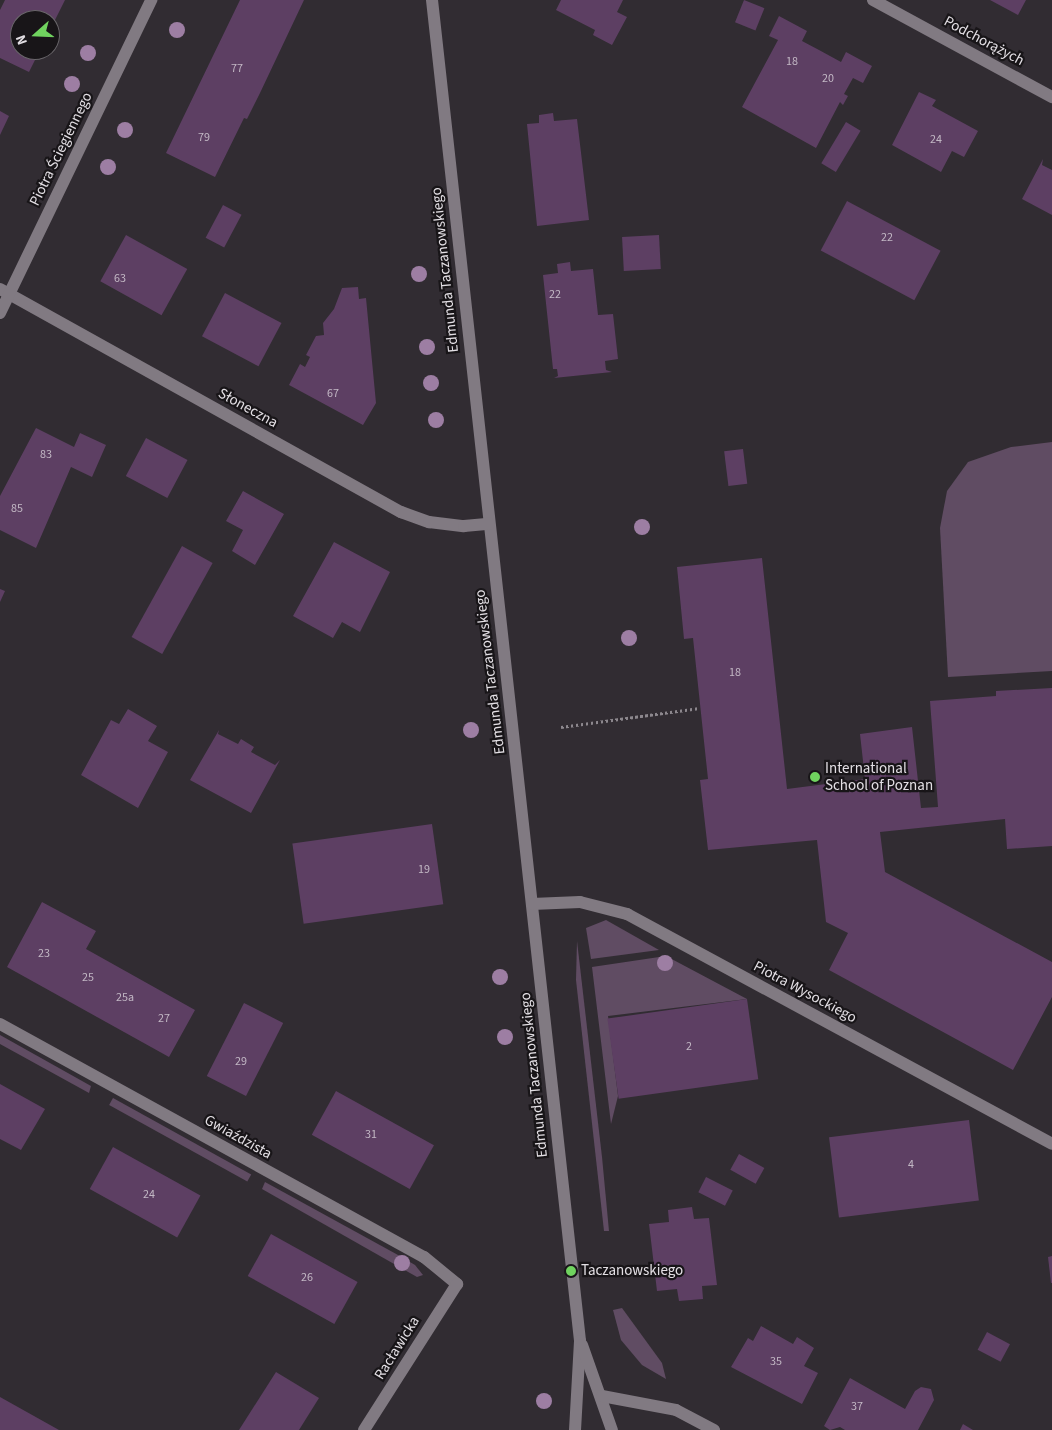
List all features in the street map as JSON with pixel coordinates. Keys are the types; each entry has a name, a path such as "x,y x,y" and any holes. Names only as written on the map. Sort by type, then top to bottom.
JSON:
{"street":[{"name":"Piotra Ściegiennego","path":"0,313 5,291 151,0"},
{"name":"Edmunda Taczanowskiego","path":"432,0 580,1340 575,1430"},
{"name":"Podchorążych","path":"873,0 1052,97"},
{"name":"Słoneczna","path":"5,291 401,512 430,522 464,526 489,524"},
{"name":"Piotra Wysockiego","path":"532,904 580,902 628,914 1052,1144"},
{"name":"Gwiaździsta","path":"0,1024 424,1257 457,1284"},
{"name":"Racławicka","path":"364,1430 457,1284"},
{"name":"Edmunda Taczanowskiego","path":"580,1340 602,1396 612,1430"},
{"path":"602,1396 676,1410 714,1430"}],"path":[{"path":"561,727 700,708"}],"shaded area":[{"path":"1052,442 1052,671 948,677 940,528 947,491 968,462 1011,447"},
{"path":"606,920 659,950 591,959 586,928"},
{"path":"577,941 609,1231 604,1231 576,980"},
{"path":"666,956 747,999 608,1016 618,1096 611,1124 592,967"},
{"path":"0,1035 91,1086 89,1093 0,1044"},
{"path":"113,1098 251,1175 247,1182 109,1105"},
{"path":"265,1182 415,1265 423,1275 417,1277 262,1189"},
{"path":"622,1308 662,1363 666,1379 642,1365 621,1340 613,1310"}],"building":[{"path":"5,0 65,0 60,10 10,10 10,60 35,60 29,72 0,58 0,10"},
{"path":"240,0 304,0 247,119 244,118 215,177 166,153"},
{"path":"561,0 623,0 617,12 627,17 612,45 593,35 595,30 556,10"},
{"path":"744,0 764,8 755,30 735,22"},
{"path":"990,0 1026,0 1018,15"},
{"path":"779,16 807,31 802,41 841,62 846,52 872,66 863,83 853,78 844,94 848,96 843,105 840,102 816,148 742,107 778,40 769,36"},
{"path":"919,92 936,100 932,106 978,131 964,157 952,151 941,172 892,145"},
{"path":"0,111 9,116 0,135"},
{"path":"553,113 554,121 577,119 589,220 537,226 527,124 539,123 539,115"},
{"path":"846,122 861,131 836,172 821,163"},
{"path":"1043,159 1042,165 1052,170 1052,215 1022,199"},
{"path":"847,201 941,251 914,300 821,250"},
{"path":"223,205 242,215 224,248 206,238"},
{"path":"126,235 187,269 162,315 100,281"},
{"path":"659,235 661,269 624,271 622,237"},
{"path":"570,262 571,271 593,269 598,315 613,314 618,359 605,361 606,370 612,372 554,378 558,376 557,369 553,369 543,275 558,273 557,264"},
{"path":"358,287 359,299 366,298 376,403 363,425 289,385 300,364 305,367 310,357 306,355 316,336 324,335 323,323 334,309 342,288"},
{"path":"225,293 282,323 259,366 202,336"},
{"path":"36,428 74,447 80,433 106,445 92,477 71,467 36,548 0,530 0,496"},
{"path":"146,438 187,460 167,498 126,476"},
{"path":"743,449 747,484 728,486 724,451"},
{"path":"243,491 284,514 255,565 232,551 243,530 226,521"},
{"path":"334,542 390,572 360,632 342,622 333,638 293,616"},
{"path":"182,546 213,563 162,654 132,637"},
{"path":"762,558 787,789 865,779 860,734 912,727 921,808 938,807 930,701 996,696 996,691 1052,688 1052,846 1007,849 1005,819 880,832 885,872 1052,962 1052,997 1013,1070 829,970 848,933 826,922 817,840 708,850 700,780 708,779 693,638 684,639 677,567"},
{"path":"0,589 5,591 0,602"},
{"path":"128,709 157,726 148,741 168,752 138,808 81,775 111,720 119,724"},
{"path":"219,730 218,734 238,744 241,739 254,747 251,752 275,765 280,760 251,813 190,780"},
{"path":"432,824 443,904 304,924 292,844"},
{"path":"42,902 96,931 86,949 195,1010 169,1057 7,967"},
{"path":"747,999 758,1079 619,1099 607,1019"},
{"path":"244,1003 283,1023 246,1096 207,1076"},
{"path":"0,1084 45,1109 21,1150 0,1139"},
{"path":"336,1091 434,1145 410,1189 312,1135"},
{"path":"969,1120 979,1200 839,1218 829,1137"},
{"path":"113,1147 200,1195 177,1237 90,1189"},
{"path":"739,1154 764,1168 756,1184 730,1170"},
{"path":"706,1177 733,1191 725,1206 698,1192"},
{"path":"692,1207 694,1219 709,1218 717,1285 702,1286 703,1299 679,1301 677,1289 657,1291 649,1224 669,1222 668,1210"},
{"path":"271,1234 358,1282 334,1324 248,1276"},
{"path":"1052,1256 1052,1283 1051,1283 1048,1257"},
{"path":"761,1326 793,1344 797,1337 814,1348 804,1366 818,1373 802,1404 731,1367 748,1338 753,1341"},
{"path":"987,1332 1010,1344 1001,1362 978,1350"},
{"path":"276,1372 319,1398 299,1430 239,1430"},
{"path":"850,1378 905,1409 915,1391 921,1387 931,1389 934,1400 918,1430 845,1430 840,1427 830,1430 824,1426"},
{"path":"0,1397 59,1430 0,1430"},
{"path":"963,1424 973,1430 960,1430"}],"place":[{"name":"International School of Poznan","path":"815,777"},
{"name":"Taczanowskiego","path":"571,1271"}]}
